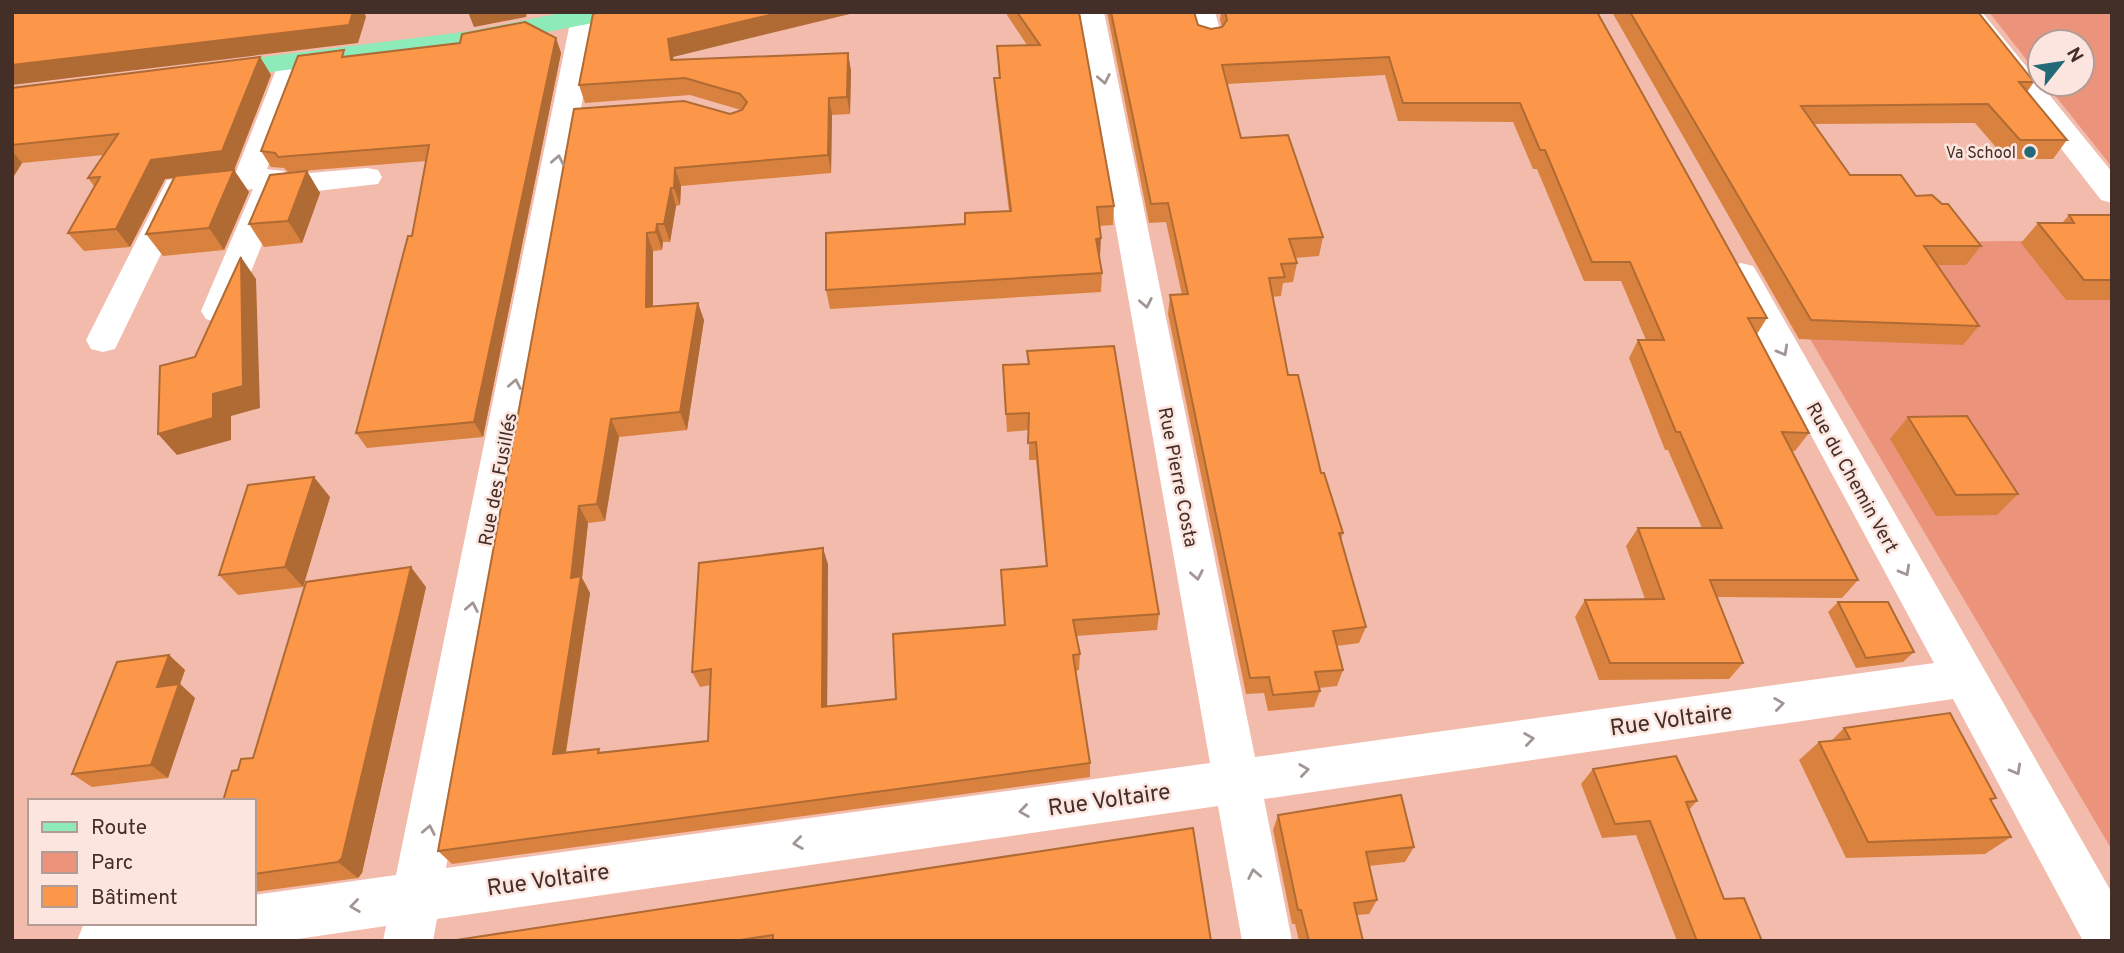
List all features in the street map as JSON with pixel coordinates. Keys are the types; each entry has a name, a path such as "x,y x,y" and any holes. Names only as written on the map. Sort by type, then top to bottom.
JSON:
{"main road":[{"path":"184,75 458,41 596,15"}],"street":[{"name":"Rue Pierre Costa","path":"1091,12 1267,941"},
{"path":"1968,12 2112,193"},
{"name":"Rue des Fusillés","path":"412,919 580,115 596,15"},
{"path":"215,319 259,183 293,62"},
{"path":"103,341 178,187 367,177"},
{"name":"Rue du Chemin Vert","path":"1723,242 2111,941"},
{"name":"Rue Voltaire","path":"256,920 412,919 1237,780 1965,678"},
{"path":"102,941 215,925"}],"green space":[{"path":"1989,12 2112,12 2112,167 2057,98 2096,98 2096,28 2026,28 2026,59"},
{"path":"2112,240 2112,850 1754,244"}],"building":[{"path":"12,12 353,12 349,25 12,65"},
{"path":"782,12 668,39 671,60 848,53 847,97 829,98 828,155 675,168 674,188 671,188 664,224 657,224 656,232 647,233 646,307 698,303 680,412 611,419 597,504 579,506 571,578 581,576 553,754 599,749 598,753 708,741 711,669 692,672 699,563 823,548 822,707 896,699 893,634 1005,625 1001,570 1047,566 1036,442 1028,443 1029,413 1006,414 1003,365 1029,364 1027,351 1114,346 1159,614 1073,620 1080,654 1073,655 1090,763 438,851 574,109 684,101 730,114 742,110 747,102 740,94 685,78 579,85 593,14"},
{"path":"1017,12 1079,12 1114,206 1097,207 1101,238 1096,239 1102,273 826,290 826,233 965,224 965,213 1011,211 994,78 1000,78 997,46 1040,45"},
{"path":"1111,12 1194,12 1198,25 1211,29 1222,27 1227,20 1225,12 1597,12 1767,318 1748,318 1809,433 1782,432 1858,580 1710,580 1743,663 1610,663 1585,600 1664,599 1638,528 1722,528 1680,432 1676,432 1638,340 1664,340 1630,262 1592,262 1545,150 1540,150 1520,103 1403,103 1389,57 1222,65 1241,138 1288,135 1323,237 1289,239 1297,263 1281,264 1285,277 1269,278 1288,375 1298,375 1321,473 1324,473 1343,533 1339,533 1366,627 1333,631 1343,670 1315,672 1320,691 1273,695 1269,677 1250,678 1170,295 1188,294 1168,203 1151,204"},
{"path":"1630,12 1978,12 2026,72 2026,82 2019,82 2026,90 2026,98 2032,98 2067,140 2020,140 1988,104 1801,106 1850,175 1901,175 1916,196 1932,195 1942,204 1948,204 1981,246 1924,246 1979,326 1811,320"},
{"path":"525,22 556,38 474,422 356,433 408,236 412,236 429,145 278,157 275,153 261,151 298,56 344,50 342,57 460,43 462,34"},
{"path":"260,57 222,151 151,160 116,229 68,233 100,177 88,178 118,134 12,145 12,88"},
{"path":"234,170 209,228 146,234 175,176"},
{"path":"307,171 288,221 249,224 270,175"},
{"path":"2069,215 2112,215 2112,280 2084,280 2038,223 2074,223"},
{"path":"241,257 243,386 213,394 213,418 158,434 160,366 195,357"},
{"path":"1967,416 2018,494 1956,495 1908,417"},
{"path":"314,477 285,567 219,575 248,485"},
{"path":"411,567 342,858 338,862 256,874 256,799 224,799 232,771 238,770 241,759 253,758 306,582"},
{"path":"1838,602 1888,602 1914,652 1866,658"},
{"path":"169,655 157,687 179,684 151,765 72,774 117,662"},
{"path":"1950,713 1996,798 1990,799 2011,837 1868,842 1819,742 1850,739 1844,728"},
{"path":"1676,756 1697,801 1686,802 1724,899 1744,898 1762,941 1697,941 1650,821 1615,824 1593,769"},
{"path":"1401,795 1414,847 1366,852 1377,900 1354,903 1363,941 1309,941 1301,910 1298,910 1278,815"},
{"path":"1193,828 1211,941 773,941 773,935 734,941 450,941"}],"place":[{"name":"Va School","path":"2030,152"}]}
